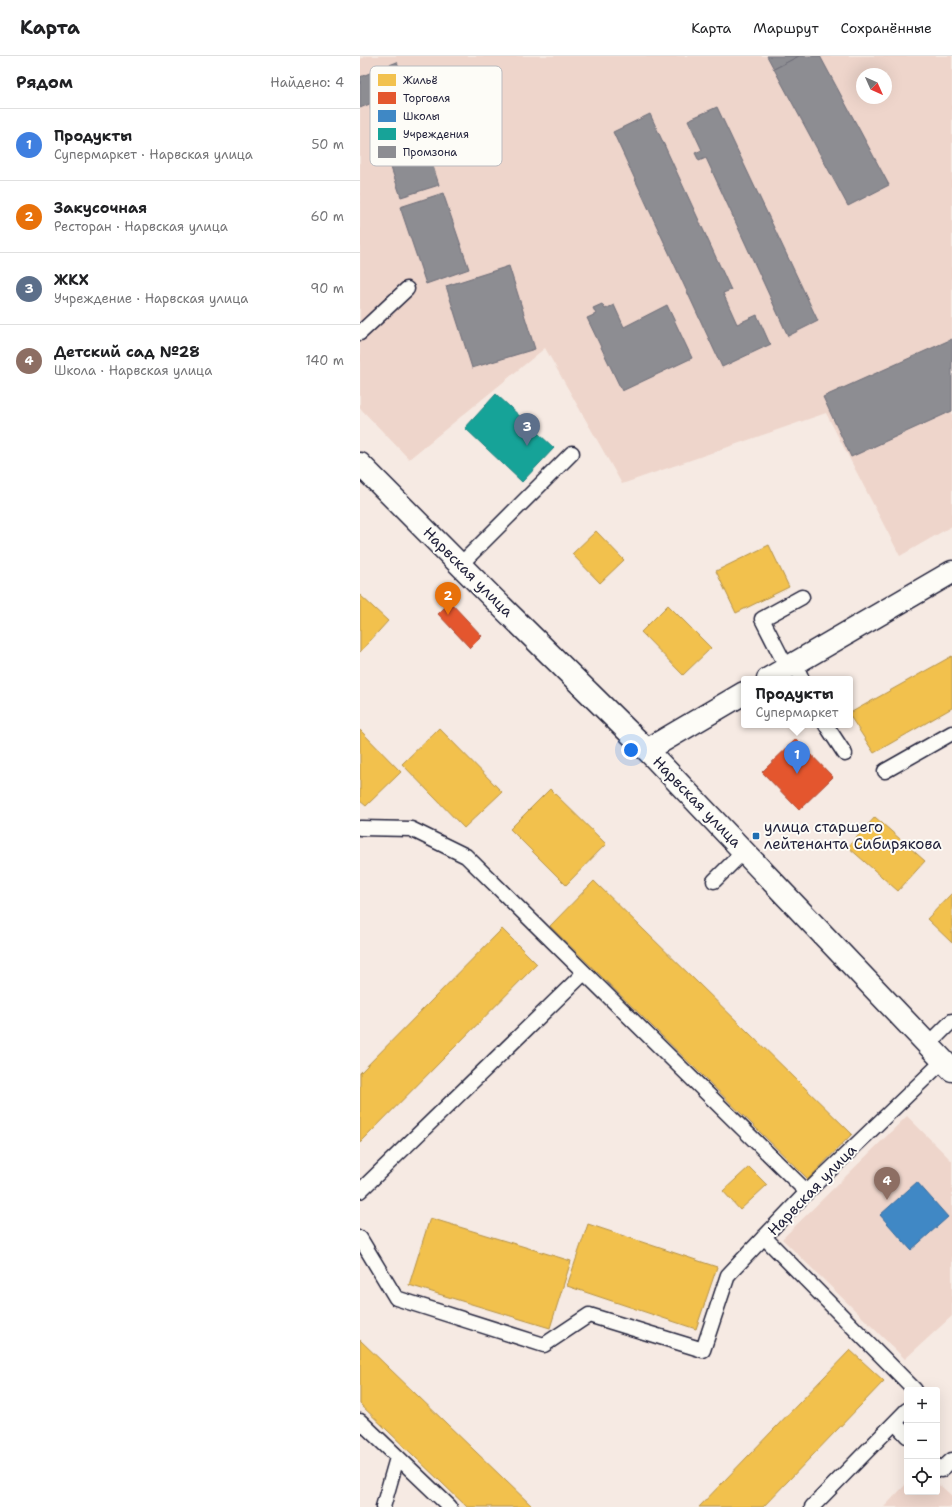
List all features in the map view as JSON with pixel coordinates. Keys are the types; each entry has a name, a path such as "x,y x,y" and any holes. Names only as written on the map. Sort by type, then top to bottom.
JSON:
{"main road":[{"name":"Нарвская улица","path":"363,472 460,565 646,750 948,1065"},
{"path":"777,676 794,670 952,572"},
{"path":"646,750 741,695"}],"lane":[{"path":"360,333 407,289"},
{"path":"460,565 572,452"},
{"path":"794,670 762,619 802,596"},
{"path":"828,728 845,754"},
{"path":"885,771 950,737"},
{"path":"360,828 410,829 466,856 807,1192"},
{"path":"714,881 744,851"},
{"path":"360,1191 584,973"},
{"path":"928,1045 952,1021"},
{"name":"Нарвская улица","path":"912,1387 764,1237 807,1192 948,1065"},
{"path":"360,1238 396,1298 544,1345 589,1315 703,1350 728,1275 764,1237"},
{"path":"812,1507 904,1413"},
{"path":"360,1421 450,1507"},
{"path":"895,1423 904,1433"},
{"path":"383,1507 398,1458"},
{"path":"940,1469 941,1470 952,1460"}],"shaded area":[{"path":"367,56 952,56 952,526 900,556 826,413 622,484 545,348 409,459 360,408 360,59"},
{"path":"907,1116 952,1161 952,1316 905,1359 782,1239"},
{"path":"904,1486 904,1495 940,1495 940,1486 952,1496 952,1507 884,1507"}],"building: Жильё":[{"path":"596,531 624,560 600,583 572,554"},
{"path":"769,545 789,587 736,613 716,571"},
{"path":"360,595 388,621 360,652"},
{"path":"668,605 711,648 683,675 641,632"},
{"path":"952,656 952,708 874,753 853,721 853,711"},
{"path":"439,728 502,792 464,828 402,764"},
{"path":"360,730 401,772 366,806 360,801"},
{"path":"550,789 606,844 566,885 510,829"},
{"path":"875,817 925,861 898,891 848,847"},
{"path":"594,881 852,1134 808,1179 550,926"},
{"path":"952,893 952,943 927,919"},
{"path":"502,929 537,964 360,1143 360,1073"},
{"path":"749,1167 767,1185 740,1210 723,1191"},
{"path":"430,1218 571,1261 550,1328 409,1285"},
{"path":"588,1224 717,1267 696,1329 567,1286"},
{"path":"360,1340 533,1507 467,1507 360,1404"},
{"path":"850,1350 884,1381 763,1507 699,1507"}],"building: Торговля":[{"path":"450,602 482,636 470,648 438,614"},
{"path":"796,739 833,777 799,810 762,772"}],"building: Школы":[{"path":"917,1182 948,1217 911,1250 880,1215"}],"building: Учреждения":[{"path":"496,394 554,448 522,482 465,428"}],"building: Промзона":[{"path":"767,56 799,56 774,69"},
{"path":"799,56 820,56 889,185 848,206 774,69"},
{"path":"397,62 399,66 387,66"},
{"path":"370,73 370,104 360,108 360,77"},
{"path":"717,107 818,321 788,336 706,158 699,161 695,153 702,150 688,120"},
{"path":"650,114 731,290 723,293 737,324 757,315 771,344 722,367 613,132"},
{"path":"390,166 433,166 439,185 401,197"},
{"path":"443,193 469,269 426,284 400,207"},
{"path":"509,266 535,349 472,368 446,286"},
{"path":"602,304 605,309 614,305 624,327 667,305 692,358 622,391 587,318 596,314 593,308"},
{"path":"952,339 952,411 851,457 823,397"}],"place":[{"name":"ЖКХ","path":"527,446"},
{"name":"Закусочная","path":"448,615"},
{"name":"Продукты","path":"797,774"},
{"name":"улица старшего лейтенанта Сибирякова","path":"756,836"},
{"name":"Детский сад №28","path":"887,1200"}]}
